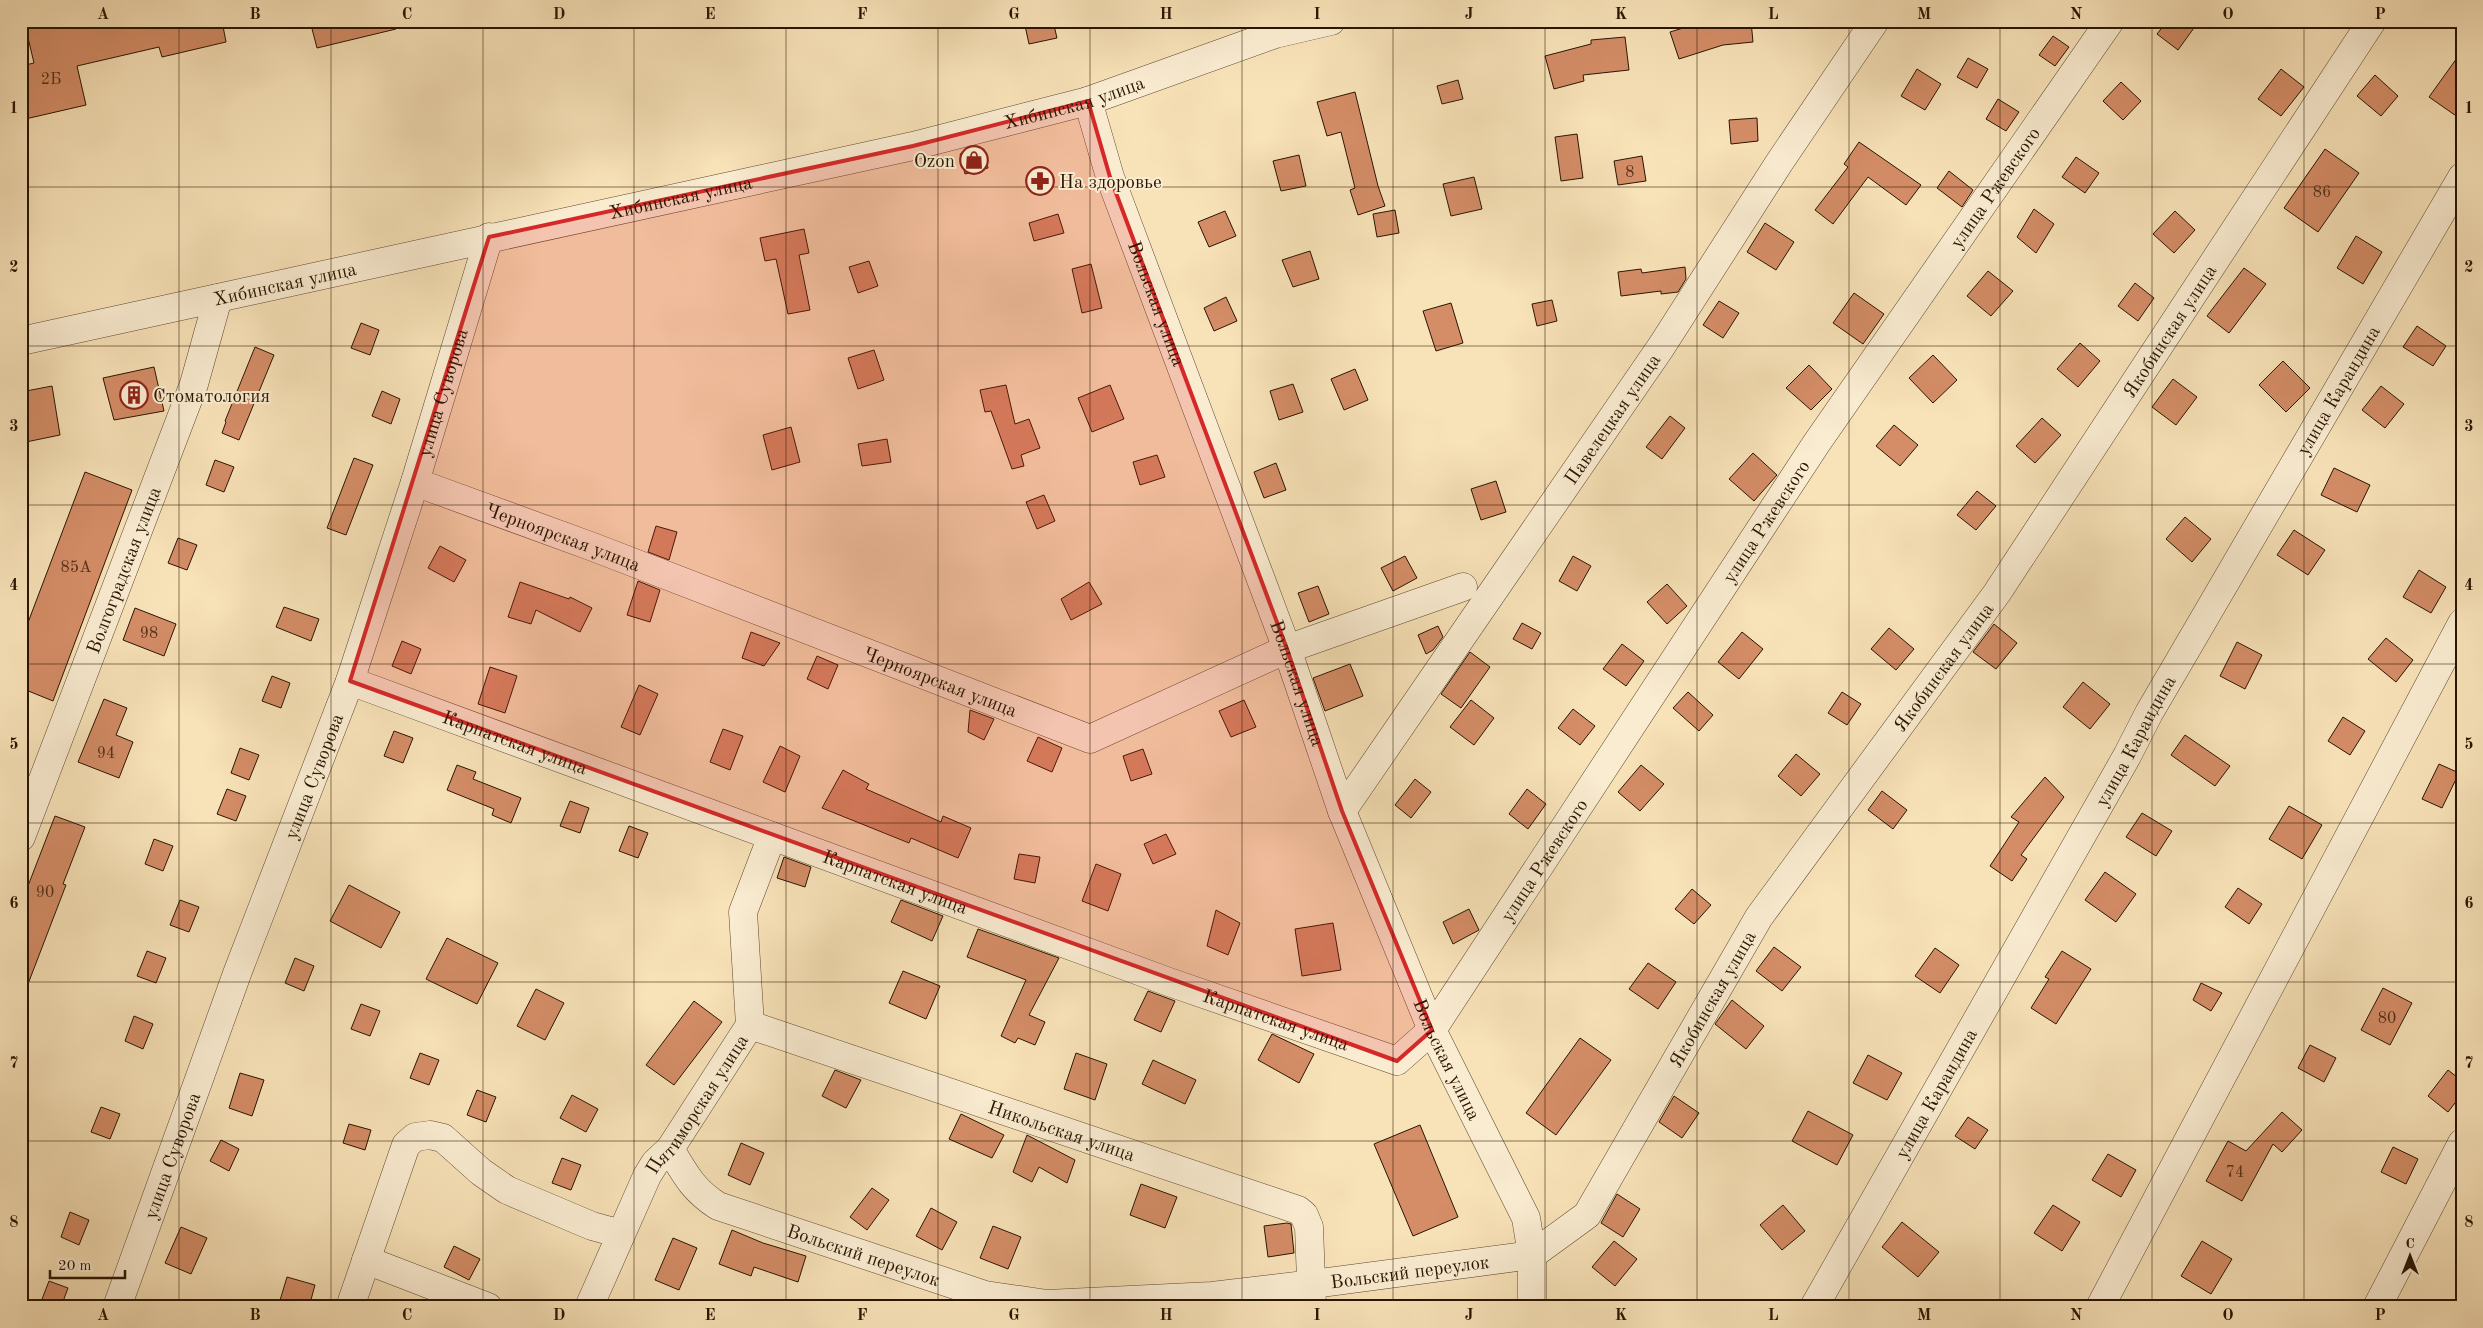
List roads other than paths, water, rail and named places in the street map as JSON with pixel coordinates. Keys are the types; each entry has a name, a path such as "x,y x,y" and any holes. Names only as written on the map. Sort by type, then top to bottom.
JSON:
{"street":[{"name":"Хибинская улица","path":"21,341 489,237 913,146 1088,102 1274,34 1331,21"},
{"name":"Павелецкая улица","path":"1342,811 1661,347 1779,163 1875,21"},
{"name":"улица Ржевского","path":"1432,1030 1816,444 2110,21"},
{"name":"Якобинская улица","path":"1532,1254 1587,1215 1759,917 1997,593 2372,21"},
{"name":"Вольская улица","path":"1088,102 1110,177 1288,649 1342,811 1432,1030 1526,1218 1532,1254"},
{"name":"улица Карандина","path":"1814,1307 2127,756 2149,713 2462,177"},
{"name":"улица Суворова","path":"117,1307 238,970 350,681 415,482 489,237"},
{"name":"Волгоградская улица","path":"21,837 194,384 218,298"},
{"name":"Черноярская улица","path":"415,482 611,554 1090,739 1288,649 1463,587"},
{"path":"2100,1307 2462,622"},
{"name":"Карпатская улица","path":"350,681 1169,982 1397,1061 1432,1030"},
{"name":"Пятиморская улица","path":"589,1307 647,1176 655,1163 670,1149 750,1026 743,912 772,836"},
{"name":"Никольская улица","path":"750,1026 1298,1210 1308,1221 1313,1296"},
{"path":"350,1307 406,1145 415,1137 430,1135 444,1138 482,1172 507,1190 592,1226 621,1234"},
{"path":"2377,1307 2462,1143"},
{"name":"Вольский переулок","path":"670,1149 691,1185 701,1195 718,1206 985,1295 1046,1304 1212,1301 1313,1296 1532,1254"},
{"path":"1532,1254 1532,1307"},
{"path":"366,1260 488,1307"}],"place":[{"name":"Ozon","path":"974,160"},
{"name":"На здоровье","path":"1040,181"},
{"name":"Стоматология","path":"134,395"}]}
